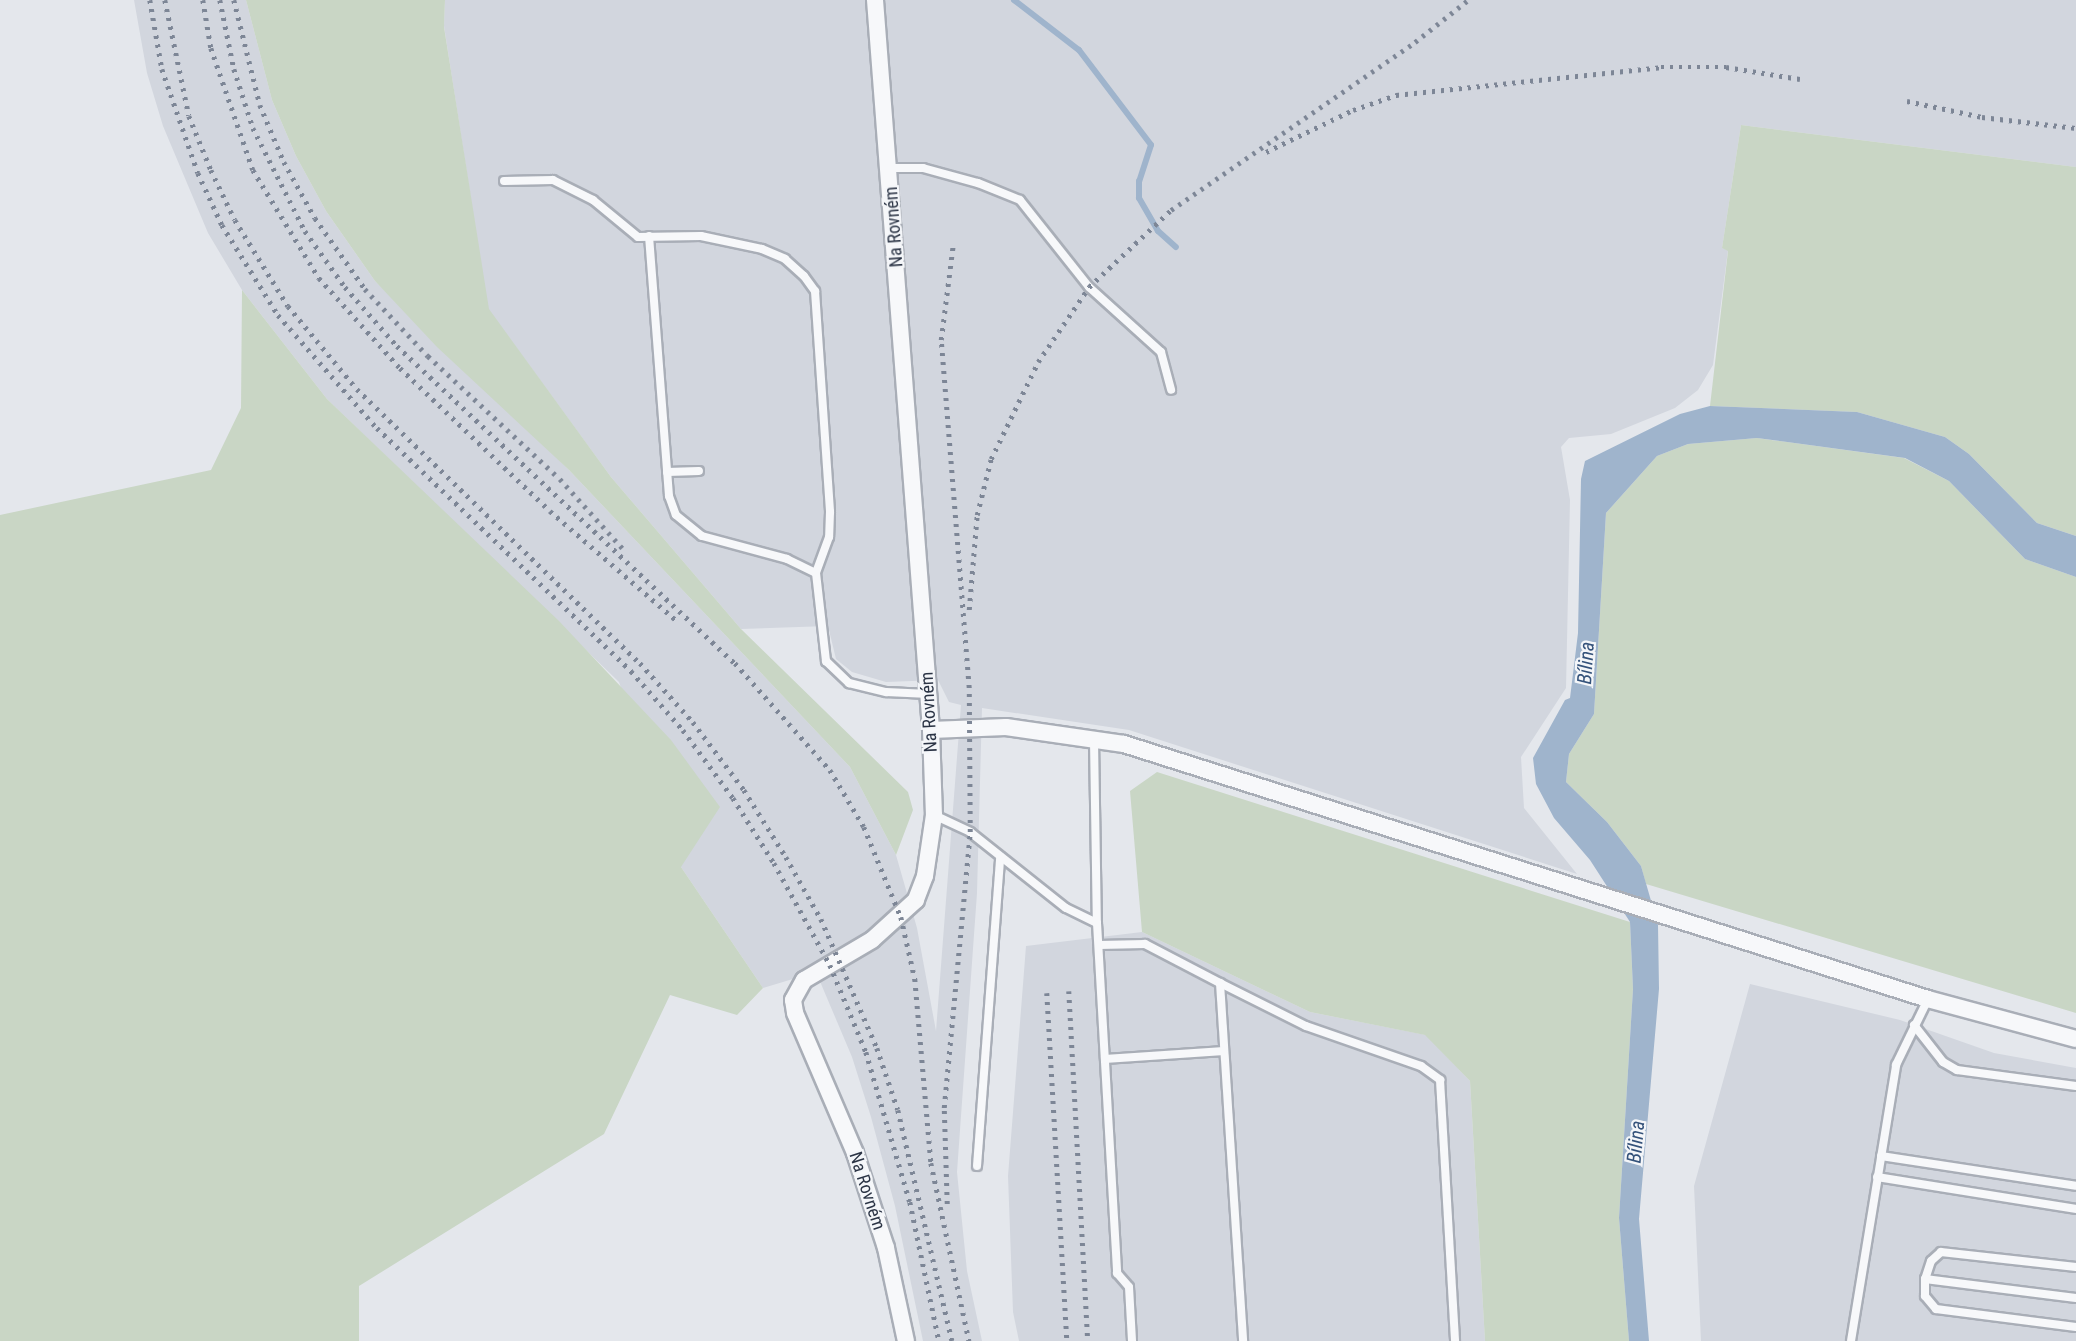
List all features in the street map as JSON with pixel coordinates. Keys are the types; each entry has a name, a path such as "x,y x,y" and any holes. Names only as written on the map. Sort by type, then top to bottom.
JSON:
{"street":[{"name":"Na Rovném","path":"875,0 890,168 929,694 934,815 925,876 916,900 872,940 804,980 793,1000 795,1013 855,1153 886,1248 906,1341"},
{"path":"931,730 1005,727 1124,744 1928,999 2076,1040"}],"lane":[{"path":"890,168 923,168 978,183 1020,200 1089,287 1161,352 1171,390"},
{"path":"504,181 553,180 593,200 638,237 701,236 762,249 785,259 815,291 830,512 830,537 816,573 826,661 849,683 886,692 929,694"},
{"path":"649,236 669,496 676,515 702,536 787,559 816,573"},
{"path":"667,472 699,471"},
{"path":"1094,740 1097,923 1117,1273 1129,1287 1132,1341"},
{"path":"934,815 970,832 1066,908 1097,923"},
{"path":"977,1166 1000,857"},
{"path":"1099,945 1145,944 1306,1026 1421,1066 1440,1080 1455,1341"},
{"path":"1220,983 1243,1341"},
{"path":"1851,1341 1896,1065 1928,999"},
{"path":"1914,1025 1943,1062 1957,1070 2076,1086"},
{"path":"1105,1059 1224,1051"},
{"path":"1881,1156 2076,1186"},
{"path":"1877,1176 2076,1209"},
{"path":"2076,1267 1941,1252 1931,1261 1925,1279 1925,1296 1936,1309 2076,1327"},
{"path":"1925,1279 2076,1298"}],"shaded area":[{"path":"134,0 246,0 272,100 296,156 326,211 375,281 569,470 850,767 896,855 917,928 936,1031 961,705 949,702 938,680 886,682 852,672 836,659 828,626 741,629 611,477 488,309 444,26 445,0 2076,0 2076,167 1741,125 1722,248 1728,250 1713,365 1698,390 1675,408 1611,434 1569,438 1561,447 1570,500 1566,688 1521,757 1524,808 1577,874 1129,730 982,708 977,893 957,1172 967,1271 982,1341 923,1341 895,1206 871,1117 852,1057 816,972 763,988 681,867 619,682 327,399 242,290 208,233 163,126 147,73"},
{"path":"1142,932 1310,1012 1426,1035 1470,1081 1485,1341 1019,1341 1013,1312 1008,1176 1026,946"},
{"path":"1750,984 1900,1020 1994,1053 2076,1068 2076,1341 1701,1341 1694,1186"}],"green space":[{"path":"246,0 445,0 444,27 489,309 611,477 741,629 908,792 913,810 896,855 850,767 569,470 437,347 375,281 326,211 296,156 272,100"},
{"path":"1741,125 2076,167 2076,536 2037,523 1969,454 1945,437 1857,412 1710,406 1728,251 1722,248"},
{"path":"242,290 327,399 559,621 671,740 720,807 681,867 763,988 737,1015 670,995 604,1134 359,1286 359,1341 0,1341 0,515 211,470 241,408"},
{"path":"1757,438 1904,458 1949,481 2025,559 2076,577 2076,1013 1646,884 1641,866 1607,822 1566,782 1569,754 1594,714 1606,513 1657,456 1688,444"},
{"path":"1157,772 1630,922 1633,989 1619,1218 1629,1341 1485,1341 1470,1081 1425,1035 1310,1012 1142,932 1130,791"}],"water":[{"name":"Bílina","path":"1710,406 1857,412 1945,437 1969,454 2037,523 2076,536 2076,577 2025,559 1949,481 1905,458 1757,438 1688,444 1657,456 1606,513 1594,714 1569,754 1566,782 1607,822 1641,866 1658,925 1659,989 1639,1219 1649,1341 1629,1341 1619,1218 1633,989 1630,922 1590,860 1554,818 1536,784 1533,758 1565,700 1570,698 1578,633 1581,479 1585,461 1680,414"}],"waterway":[{"path":"1014,0 1079,50 1151,145 1139,181 1139,198 1158,231 1176,247"}],"railway":[{"path":"150,0 162,69 198,173 222,225 278,315 377,428 631,671 683,730 733,798 774,863 830,965 866,1052 910,1202 939,1341"},
{"path":"165,0 189,116 235,220 288,306 357,389 640,663 693,722 744,790 786,857 821,919 877,1048 898,1110 952,1341"},
{"path":"203,0 211,48 253,170 319,278 400,368 550,511 677,621"},
{"path":"220,0 234,69 253,128 305,231 345,287 397,346 735,663 830,770 864,827 901,917 915,979 931,1163 969,1341"},
{"path":"234,0 260,105 284,162 315,218 365,289 428,356 560,479 625,551"},
{"path":"969,610 977,515 991,459 1038,362 1089,287 1171,210 1415,42 1468,0"},
{"path":"1266,152 1353,110 1396,95 1661,67 1726,67 1800,79"},
{"path":"1907,101 1982,117 2076,128"},
{"path":"947,1204 944,1108 970,832 969,688 941,340 953,245"},
{"path":"1069,991 1088,1341"},
{"path":"1047,993 1067,1341"}]}
